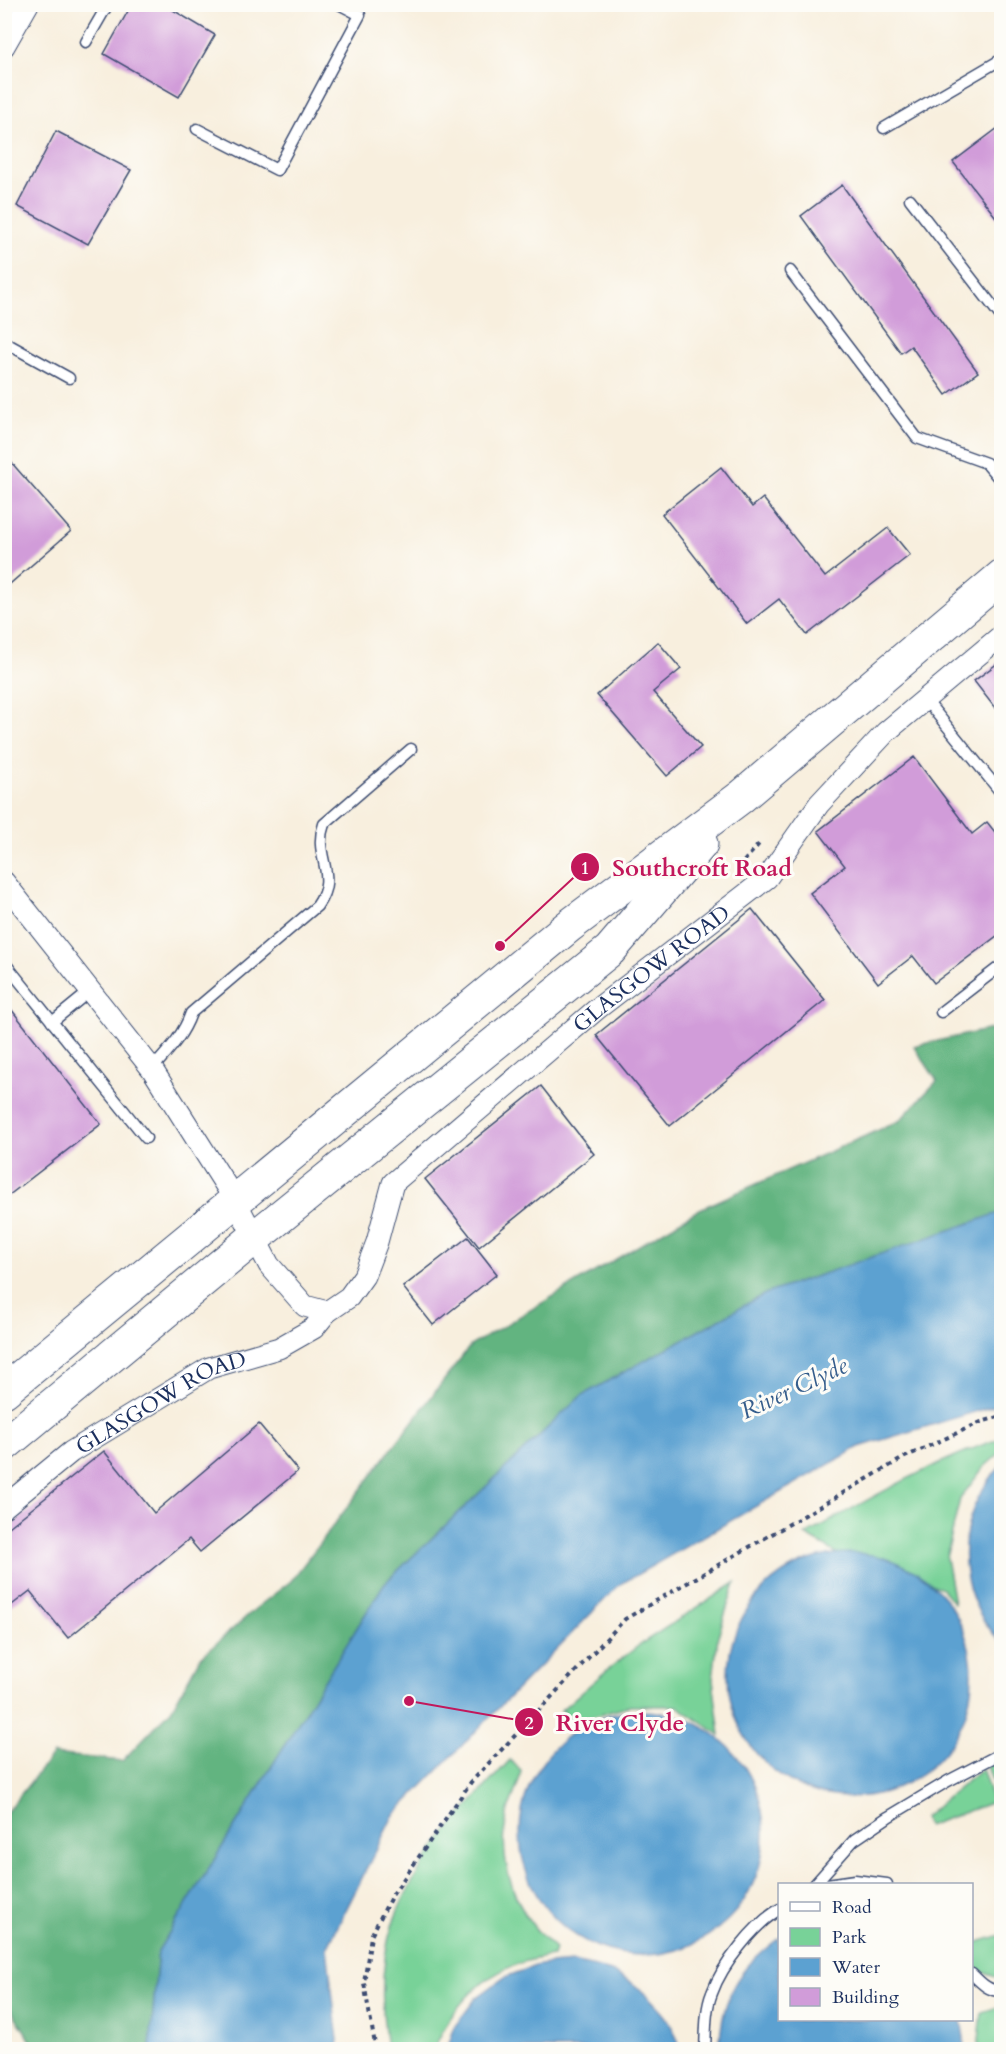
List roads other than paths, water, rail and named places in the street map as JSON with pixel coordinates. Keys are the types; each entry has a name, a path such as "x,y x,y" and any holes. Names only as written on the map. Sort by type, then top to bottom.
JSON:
{"main road":[{"name":"GLASGOW ROAD","path":"4,1391 569,926 741,797 1002,576"},
{"name":"GLASGOW ROAD","path":"4,1445 254,1238 610,950 741,797"}],"street":[{"path":"4,46 28,4"},
{"name":"GLASGOW ROAD","path":"4,1508 71,1452 209,1368 279,1348 314,1328 327,1312 349,1297 364,1276 377,1242 393,1183 597,1009 767,878 819,804 885,732 1002,635"},
{"path":"4,882 152,1069 236,1200 269,1265 305,1306 327,1312"}],"lane":[{"path":"86,42 108,4"},
{"path":"197,129 277,170 360,15 339,4"},
{"path":"884,128 1002,59"},
{"path":"910,199 1002,318"},
{"path":"790,271 917,438 986,462 1002,482"},
{"path":"4,342 69,378"},
{"path":"925,699 1002,794"},
{"path":"152,1069 175,1044 191,1013 317,906 325,895 328,882 320,834 324,824 411,749"},
{"path":"4,962 146,1138"},
{"path":"941,1012 1002,965"},
{"path":"52,1022 90,991"},
{"path":"816,1883 854,1840 948,1781 1002,1753"},
{"path":"834,1883 855,1880 879,1883"},
{"path":"705,2049 706,2023 711,1994 730,1957 770,1915 778,1910"},
{"path":"973,1975 984,1986 995,1992 1002,1991"}],"water":[{"name":"River Clyde","path":"1001,1214 1001,1404 859,1447 619,1585 393,1816 327,1948 339,2049 150,2049 158,1951 384,1584 581,1396 765,1294"},
{"path":"1001,1466 1001,1642 985,1622 974,1601 967,1578 965,1554 967,1530 974,1507 985,1486"},
{"path":"838,1553 862,1553 886,1558 908,1567 937,1588 952,1607 963,1628 970,1651 972,1675 970,1699 963,1722 952,1743 937,1762 908,1783 886,1792 862,1797 838,1797 814,1792 792,1783 772,1770 755,1753 742,1733 733,1711 728,1687 728,1663 733,1639 742,1617 755,1597 772,1580 792,1567 814,1558"},
{"path":"630,1711 654,1711 678,1716 700,1725 729,1746 744,1765 755,1786 762,1809 764,1833 762,1857 755,1880 744,1901 729,1920 700,1941 678,1950 654,1955 630,1955 606,1950 584,1941 564,1928 547,1911 534,1891 525,1869 520,1845 520,1821 525,1797 534,1775 547,1755 564,1738 584,1725 606,1716"},
{"path":"778,1939 778,2021 961,2021 963,2049 719,2049 728,1998 742,1973"},
{"path":"573,1962 597,1967 617,1975 641,1991 662,2012 670,2024 680,2049 447,2049 455,2026 476,1998 505,1977 538,1965"}],"place":[{"name":"Southcroft Road","path":"500,946"},
{"name":"River Clyde","path":"409,1701"}]}
